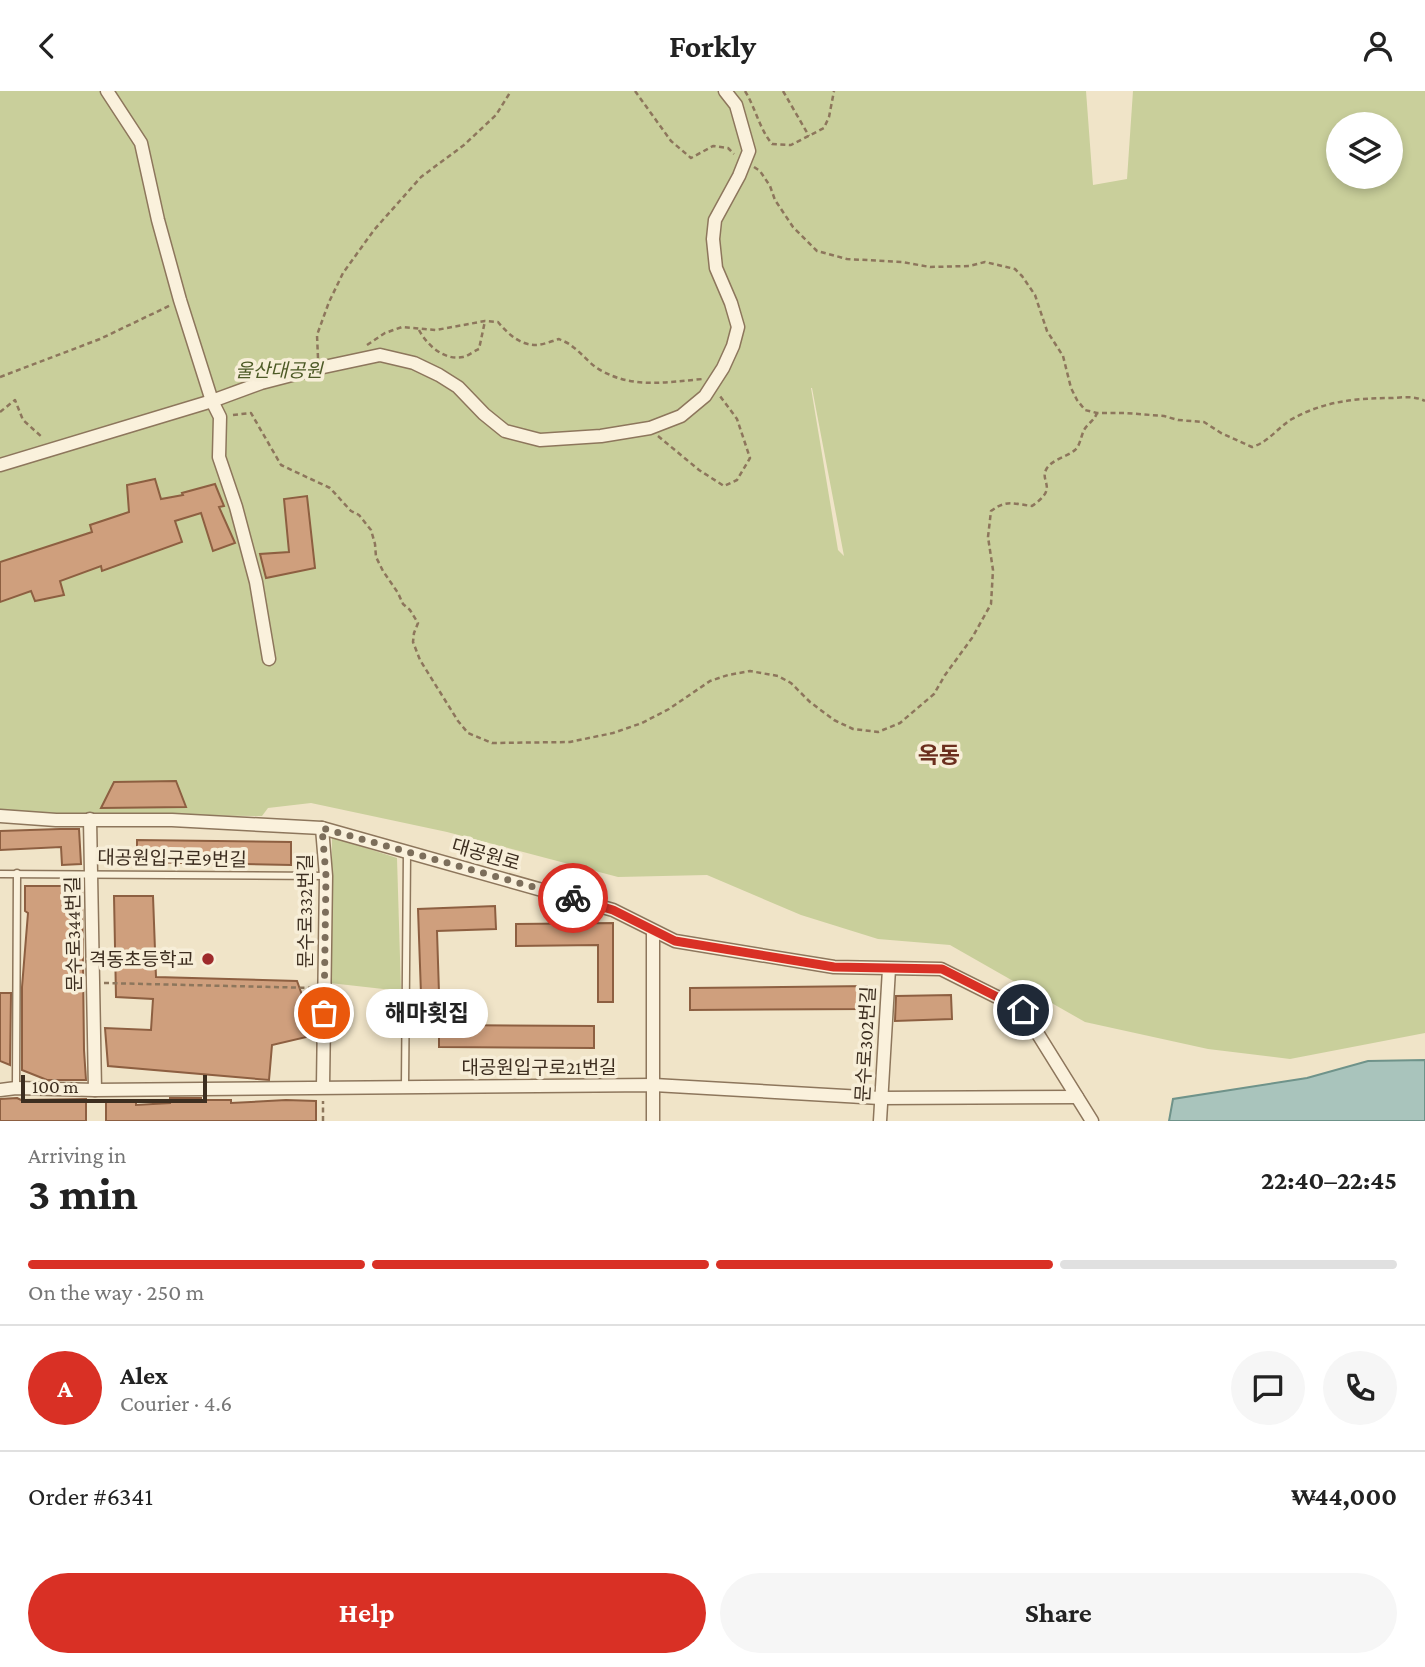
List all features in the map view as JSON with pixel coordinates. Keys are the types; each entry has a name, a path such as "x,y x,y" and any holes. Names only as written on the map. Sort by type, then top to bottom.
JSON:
{"street":[{"path":"107,91 141,143 180,300 212,401 220,417 219,457 236,507 256,582 269,659"},
{"path":"0,465 212,401 261,383 380,355 414,363 458,387 505,431 540,440 601,436 650,428 681,416 705,396 723,368 738,327 716,268 713,239 715,220 749,151 736,105 725,91"},
{"name":"대공원로","path":"0,816 56,820 172,820 322,828 613,910 675,941 834,967 942,969 1023,1010 1092,1121"},
{"name":"문수로344번길","path":"90,819 95,1090"},
{"name":"문수로332번길","path":"322,828 326,876 323,1087"},
{"path":"653,932 653,1121"},
{"name":"문수로302번길","path":"880,1121 888,969"},
{"name":"대공원입구로21번길","path":"0,1090 654,1086 880,1098 1077,1097"}],"lane":[{"path":"405,1086 407,851"},
{"path":"16,1088 17,873"},
{"name":"대공원입구로9번길","path":"0,874 326,876"}],"path":[{"path":"319,368 317,335 343,273 374,230 421,177 464,145 496,115 511,91"},
{"path":"635,91 671,141 691,158 713,146 728,148 739,159 760,171 793,227 817,251 847,259 902,262 930,267 969,267 985,262 1014,269 1022,275 1035,295 1047,331 1063,356 1070,388 1085,410 1204,422 1252,447 1270,438 1273,432 1289,421 1317,407 1357,398 1406,397 1425,401"},
{"path":"745,91 753,104 762,132 772,144 791,145 824,128 834,91"},
{"path":"783,91 809,136"},
{"path":"0,377 100,339 180,300"},
{"path":"418,329 432,346 447,357 463,357 479,349 485,321"},
{"path":"359,359 368,343 402,327 436,330 485,321 498,322 508,334 519,341 537,345 559,339 572,346 600,371 623,380 652,384 714,381 737,419 750,458 737,480 724,486 699,470 650,428"},
{"path":"0,412 15,400 23,420 53,448"},
{"path":"220,417 251,413 281,465 330,488 371,530 376,557 383,571 418,624 413,642 420,660 468,733 492,743 527,744 570,742 613,733 642,723 669,709 710,681 728,674 750,671 778,676 791,683 834,720 853,729 878,732 900,723 934,694 972,638 991,604 993,570 988,537 991,511 1008,502 1032,506 1044,498 1048,489 1045,473 1047,468 1077,449 1085,428 1094,421 1097,413"},
{"path":"93,983 325,989"},
{"path":"323,1087 323,1121"}],"green space":[{"name":"울산대공원","path":"0,91 1086,91 1093,185 1127,179 1133,91 1425,91 1425,1033 1290,1059 1208,1049 1085,1022 950,945 878,939 801,915 707,875 618,877 447,832 311,803 268,808 262,816 52,814 0,810","holes":["812,388 844,556 838,550"]},
{"path":"332,837 397,858 401,991 330,983"}],"water":[{"path":"1425,1060 1425,1121 1169,1121 1173,1099 1307,1078 1368,1061"}],"building":[{"path":"155,479 161,499 215,484 224,506 219,507 235,543 213,551 201,513 175,521 182,542 102,571 101,566 60,581 64,595 35,601 31,591 0,602 0,562 92,532 90,525 129,512 127,485"},
{"path":"307,496 315,568 266,578 260,554 289,552 284,499"},
{"path":"176,781 186,807 101,808 114,782"},
{"path":"79,829 81,864 62,865 61,847 0,850 0,831"},
{"path":"137,840 291,842 291,865 137,862"},
{"path":"64,883 82,884 86,1080 47,1080 22,1070 22,987 28,913 25,911 25,886 64,886"},
{"name":"격동초등학교","path":"114,896 153,896 156,977 297,981 315,1035 272,1045 269,1080 108,1066 105,1028 151,1030 153,999 116,997"},
{"path":"495,906 496,929 437,931 439,993 421,994 418,909"},
{"path":"613,923 613,1002 598,1002 598,945 516,946 516,924"},
{"path":"867,986 867,1009 690,1010 690,988"},
{"path":"0,993 11,993 10,1065 0,1061"},
{"path":"951,995 952,1019 895,1021 896,996"},
{"path":"439,1025 594,1026 594,1048 439,1047"},
{"path":"170,1098 231,1100 231,1103 316,1101 316,1121 106,1121 106,1100 136,1101 136,1105 170,1103"},
{"path":"0,1099 86,1099 86,1121 0,1121"}],"way so far":[{"path":"324,1013 326,876 322,828 573,898"}],"place":[{"name":"격동초등학교","path":"208,959"},
{"name":"해마횟집","path":"324,1013"}],"district":[{"name":"옥동","path":"939,755"}],"route":[{"path":"573,898 613,910 675,941 834,967 942,969 1023,1010"}]}
